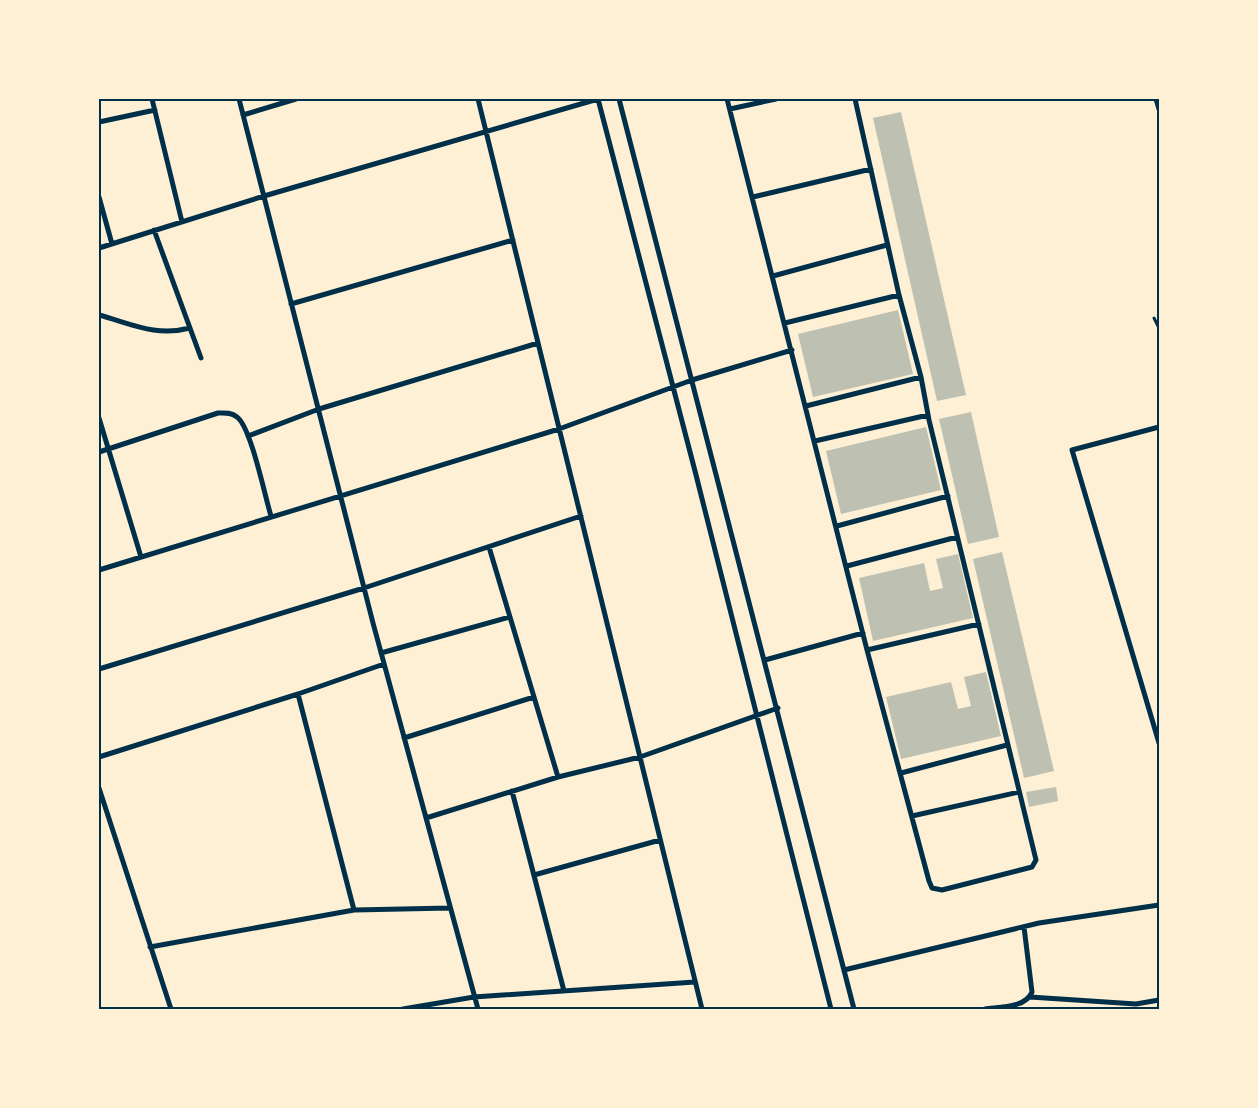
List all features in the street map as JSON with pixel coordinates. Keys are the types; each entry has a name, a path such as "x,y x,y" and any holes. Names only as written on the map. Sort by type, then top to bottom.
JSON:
{"street":[{"path":"152,99 182,222"},
{"path":"239,99 381,653 478,1009"},
{"path":"243,115 296,99"},
{"path":"478,99 702,1009"},
{"path":"99,248 264,196 598,99 831,1009"},
{"path":"619,99 778,708 854,1009"},
{"path":"728,99 814,441 848,566 867,650 931,885 934,889 942,890 1019,872 1035,864 1035,851 1007,745 928,415 921,377 899,296 855,99"},
{"path":"730,109 776,99"},
{"path":"1156,99 1159,109"},
{"path":"99,122 155,110"},
{"path":"753,197 871,169"},
{"path":"99,197 112,244"},
{"path":"154,230 201,358"},
{"path":"291,304 513,240"},
{"path":"773,276 887,244"},
{"path":"785,323 899,296"},
{"path":"99,315 159,332 176,332 190,328"},
{"path":"248,436 319,409 538,343"},
{"path":"99,570 340,494 559,429 692,380 792,350"},
{"path":"806,406 921,377"},
{"path":"99,452 225,413 236,416 248,436 271,516"},
{"path":"814,441 928,415"},
{"path":"99,418 141,557"},
{"path":"1159,427 1072,450 1159,743"},
{"path":"837,526 948,496"},
{"path":"99,669 364,588 581,516"},
{"path":"848,566 957,537"},
{"path":"489,546 558,777"},
{"path":"381,653 510,617"},
{"path":"867,650 979,624"},
{"path":"765,660 864,633"},
{"path":"99,757 298,694 384,664"},
{"path":"298,694 354,910"},
{"path":"404,738 534,697"},
{"path":"426,818 558,777 640,757 778,708"},
{"path":"901,774 1007,745"},
{"path":"99,788 171,1009"},
{"path":"512,791 564,991"},
{"path":"912,816 1019,792"},
{"path":"534,875 660,840"},
{"path":"844,970 1072,917 1159,905"},
{"path":"150,947 354,910 450,908"},
{"path":"1024,927 1032,992 1030,998"},
{"path":"403,1009 474,997 695,982"},
{"path":"985,1009 1021,1003 1030,998 1136,1004 1159,1000"}],"lane":[{"path":"1154,318 1159,328"}],"building":[{"path":"901,112 966,395 937,401 873,118"},
{"path":"898,310 913,374 813,397 798,334"},
{"path":"971,412 999,537 968,544 939,419"},
{"path":"926,427 941,490 841,514 826,451"},
{"path":"1002,552 1054,771 1024,778 973,559"},
{"path":"958,554 973,618 873,641 859,578 924,563 930,591 943,588 936,559"},
{"path":"986,672 1001,736 901,759 886,697 951,682 958,709 971,706 964,677"},
{"path":"1056,787 1058,801 1029,807 1026,792"}]}
